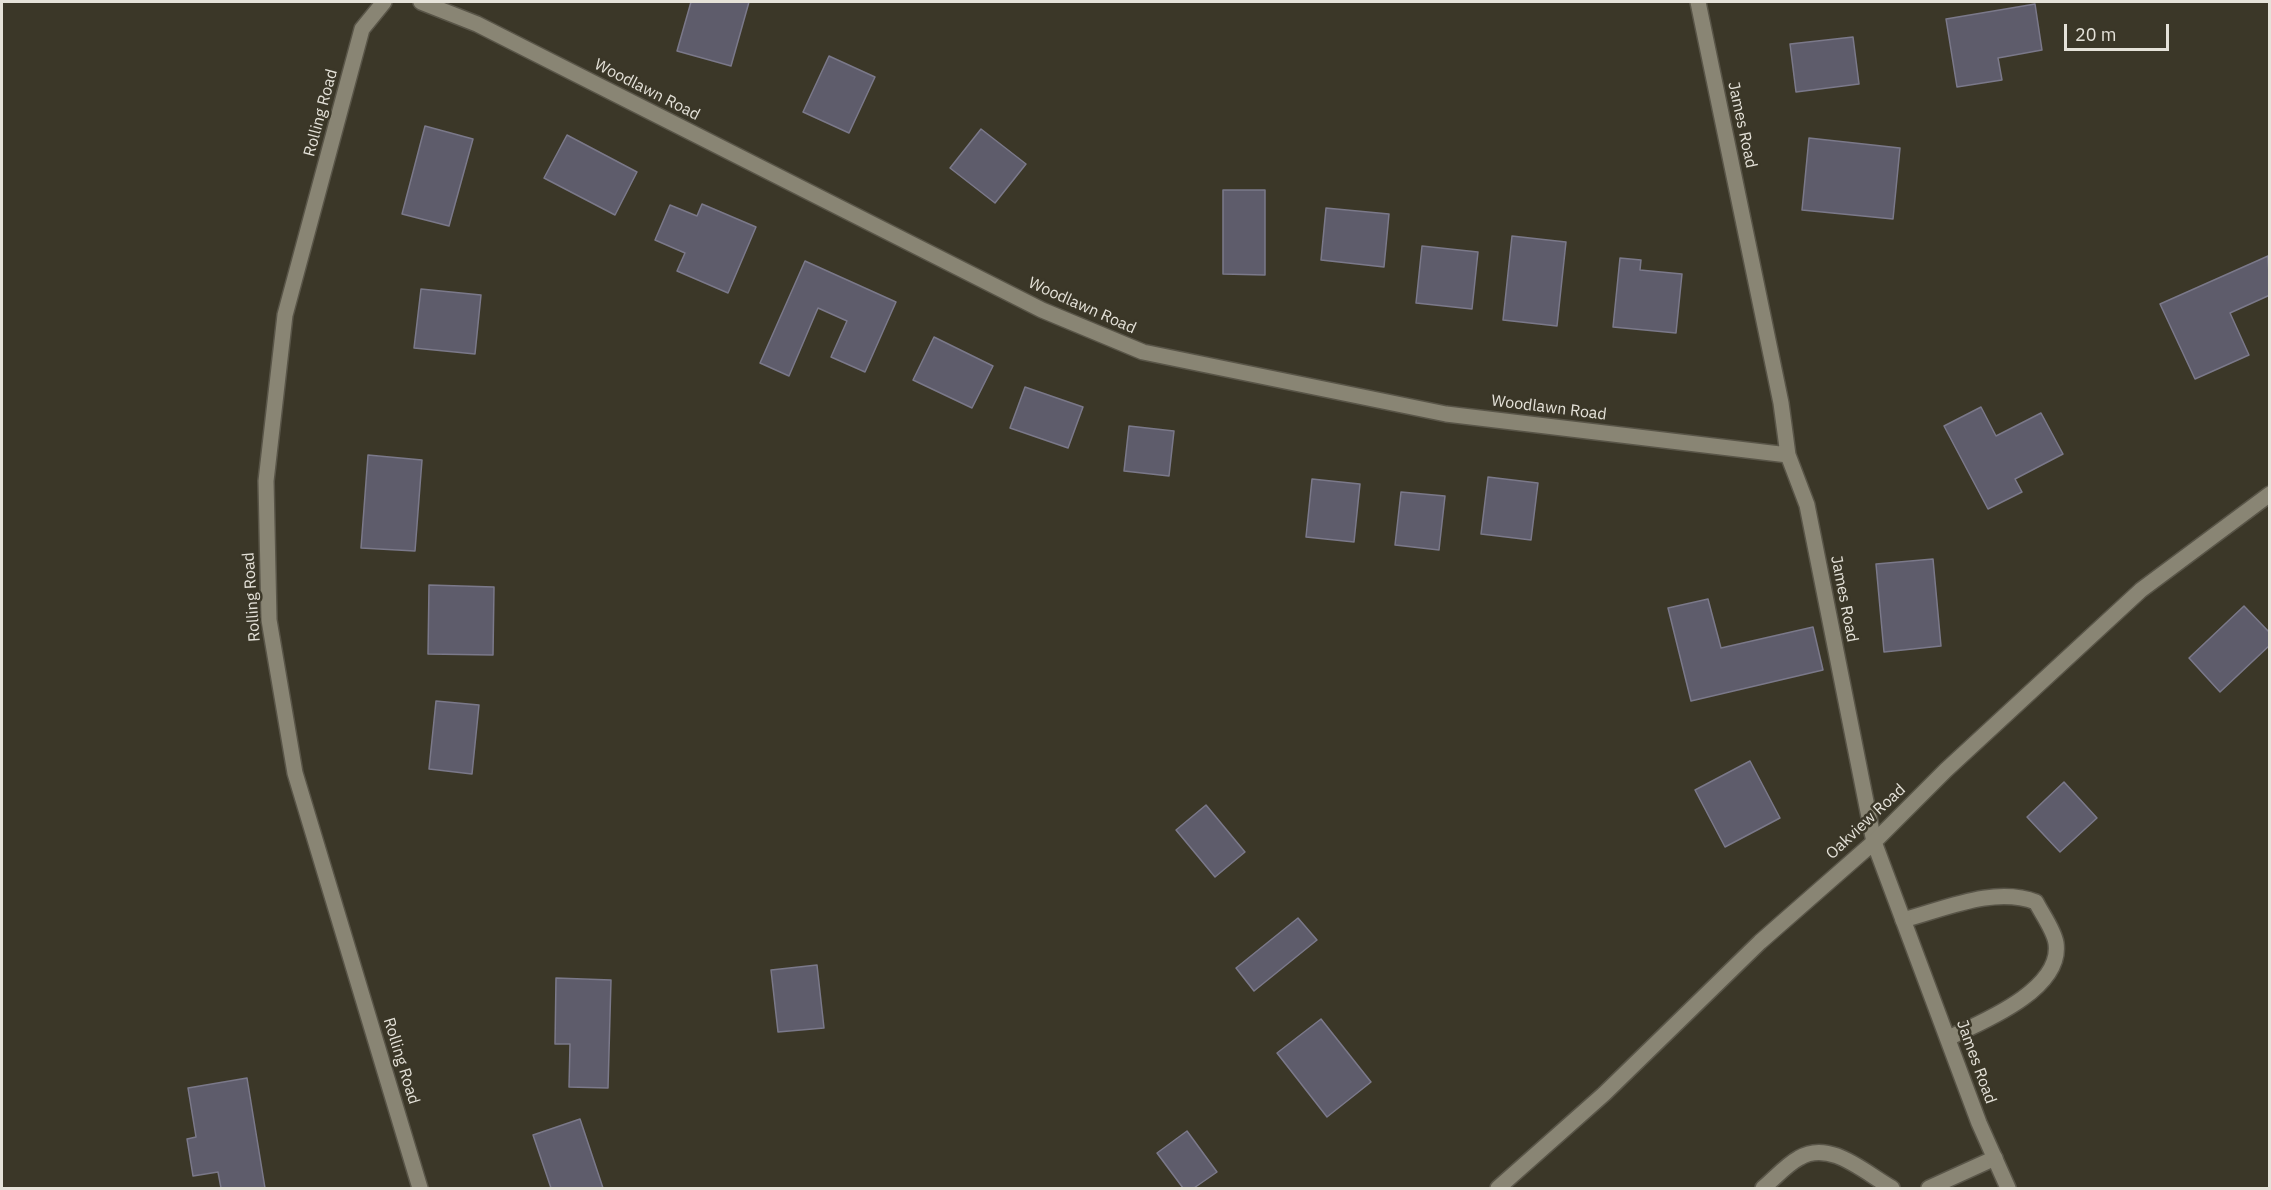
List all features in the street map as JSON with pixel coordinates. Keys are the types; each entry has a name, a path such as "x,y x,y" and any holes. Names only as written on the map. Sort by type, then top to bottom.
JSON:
{"street":[{"name":"Rolling Road","path":"384,2 362,29 285,315 266,481 269,620 295,773 420,1188"},
{"name":"Woodlawn Road","path":"421,2 488,30 1042,310 1143,352 1446,414 1788,455"},
{"name":"James Road","path":"1698,2 1782,403 1788,455 1807,505 1874,842 2008,1188"},
{"name":"Oakview Road","path":"1498,1188 1604,1094 1760,942 1874,842 1946,770 2141,590 2270,494"},
{"path":"1903,920 2001,894 2021,896 2036,902 2056,943 2054,957 2047,975 2033,990 2013,1007 1948,1038"},
{"path":"1763,1188 1798,1158 1814,1151 1837,1155 1892,1188"},
{"path":"1929,1188 1995,1158"}],"building":[{"path":"691,2 749,2 731,66 677,51"},
{"path":"2035,4 2042,50 1998,58 2002,80 1957,87 1946,19"},
{"path":"1853,37 1859,84 1796,92 1790,44"},
{"path":"829,56 875,77 849,133 803,112"},
{"path":"425,126 473,139 449,226 402,214"},
{"path":"981,129 1026,164 995,203 950,168"},
{"path":"567,135 637,172 615,215 544,178"},
{"path":"1809,138 1900,148 1893,219 1802,210"},
{"path":"1223,190 1265,190 1265,275 1223,274"},
{"path":"702,204 756,227 728,293 677,271 685,253 655,240 670,205 697,216"},
{"path":"1326,208 1389,214 1384,267 1321,260"},
{"path":"1512,236 1566,242 1557,326 1503,320"},
{"path":"1422,246 1478,252 1472,309 1416,303"},
{"path":"2268,256 2270,295 2230,313 2249,355 2195,379 2160,304"},
{"path":"1620,258 1641,260 1640,270 1682,274 1676,333 1613,327"},
{"path":"805,261 896,302 865,372 831,357 847,321 818,308 789,376 760,363"},
{"path":"421,289 481,295 475,354 414,348"},
{"path":"934,337 993,366 972,408 913,380"},
{"path":"1025,387 1083,407 1068,448 1010,428"},
{"path":"1981,407 1996,436 2041,413 2063,454 2015,479 2022,492 1988,509 1944,426"},
{"path":"1129,426 1174,431 1169,476 1124,471"},
{"path":"368,455 422,460 415,551 361,548"},
{"path":"1488,477 1538,483 1531,540 1481,534"},
{"path":"1312,479 1360,484 1354,542 1306,537"},
{"path":"1401,492 1445,496 1439,550 1395,545"},
{"path":"1933,559 1941,646 1884,652 1876,564"},
{"path":"429,585 494,587 493,655 428,654"},
{"path":"1708,599 1721,648 1813,627 1823,670 1691,701 1668,608"},
{"path":"2244,606 2270,633 2270,645 2220,692 2189,658"},
{"path":"436,701 479,705 472,774 429,769"},
{"path":"1750,761 1780,818 1725,847 1695,790"},
{"path":"2064,782 2097,818 2060,852 2027,817"},
{"path":"1206,805 1245,852 1215,877 1176,830"},
{"path":"1298,918 1317,940 1254,991 1236,968"},
{"path":"817,965 824,1028 778,1032 771,970"},
{"path":"556,978 611,980 608,1088 569,1087 570,1044 555,1044"},
{"path":"1321,1019 1371,1082 1327,1117 1277,1053"},
{"path":"247,1078 265,1188 221,1188 218,1172 193,1176 187,1139 196,1137 188,1088"},
{"path":"580,1119 603,1188 551,1188 533,1135"},
{"path":"1187,1131 1217,1172 1194,1188 1183,1188 1157,1153"}]}
